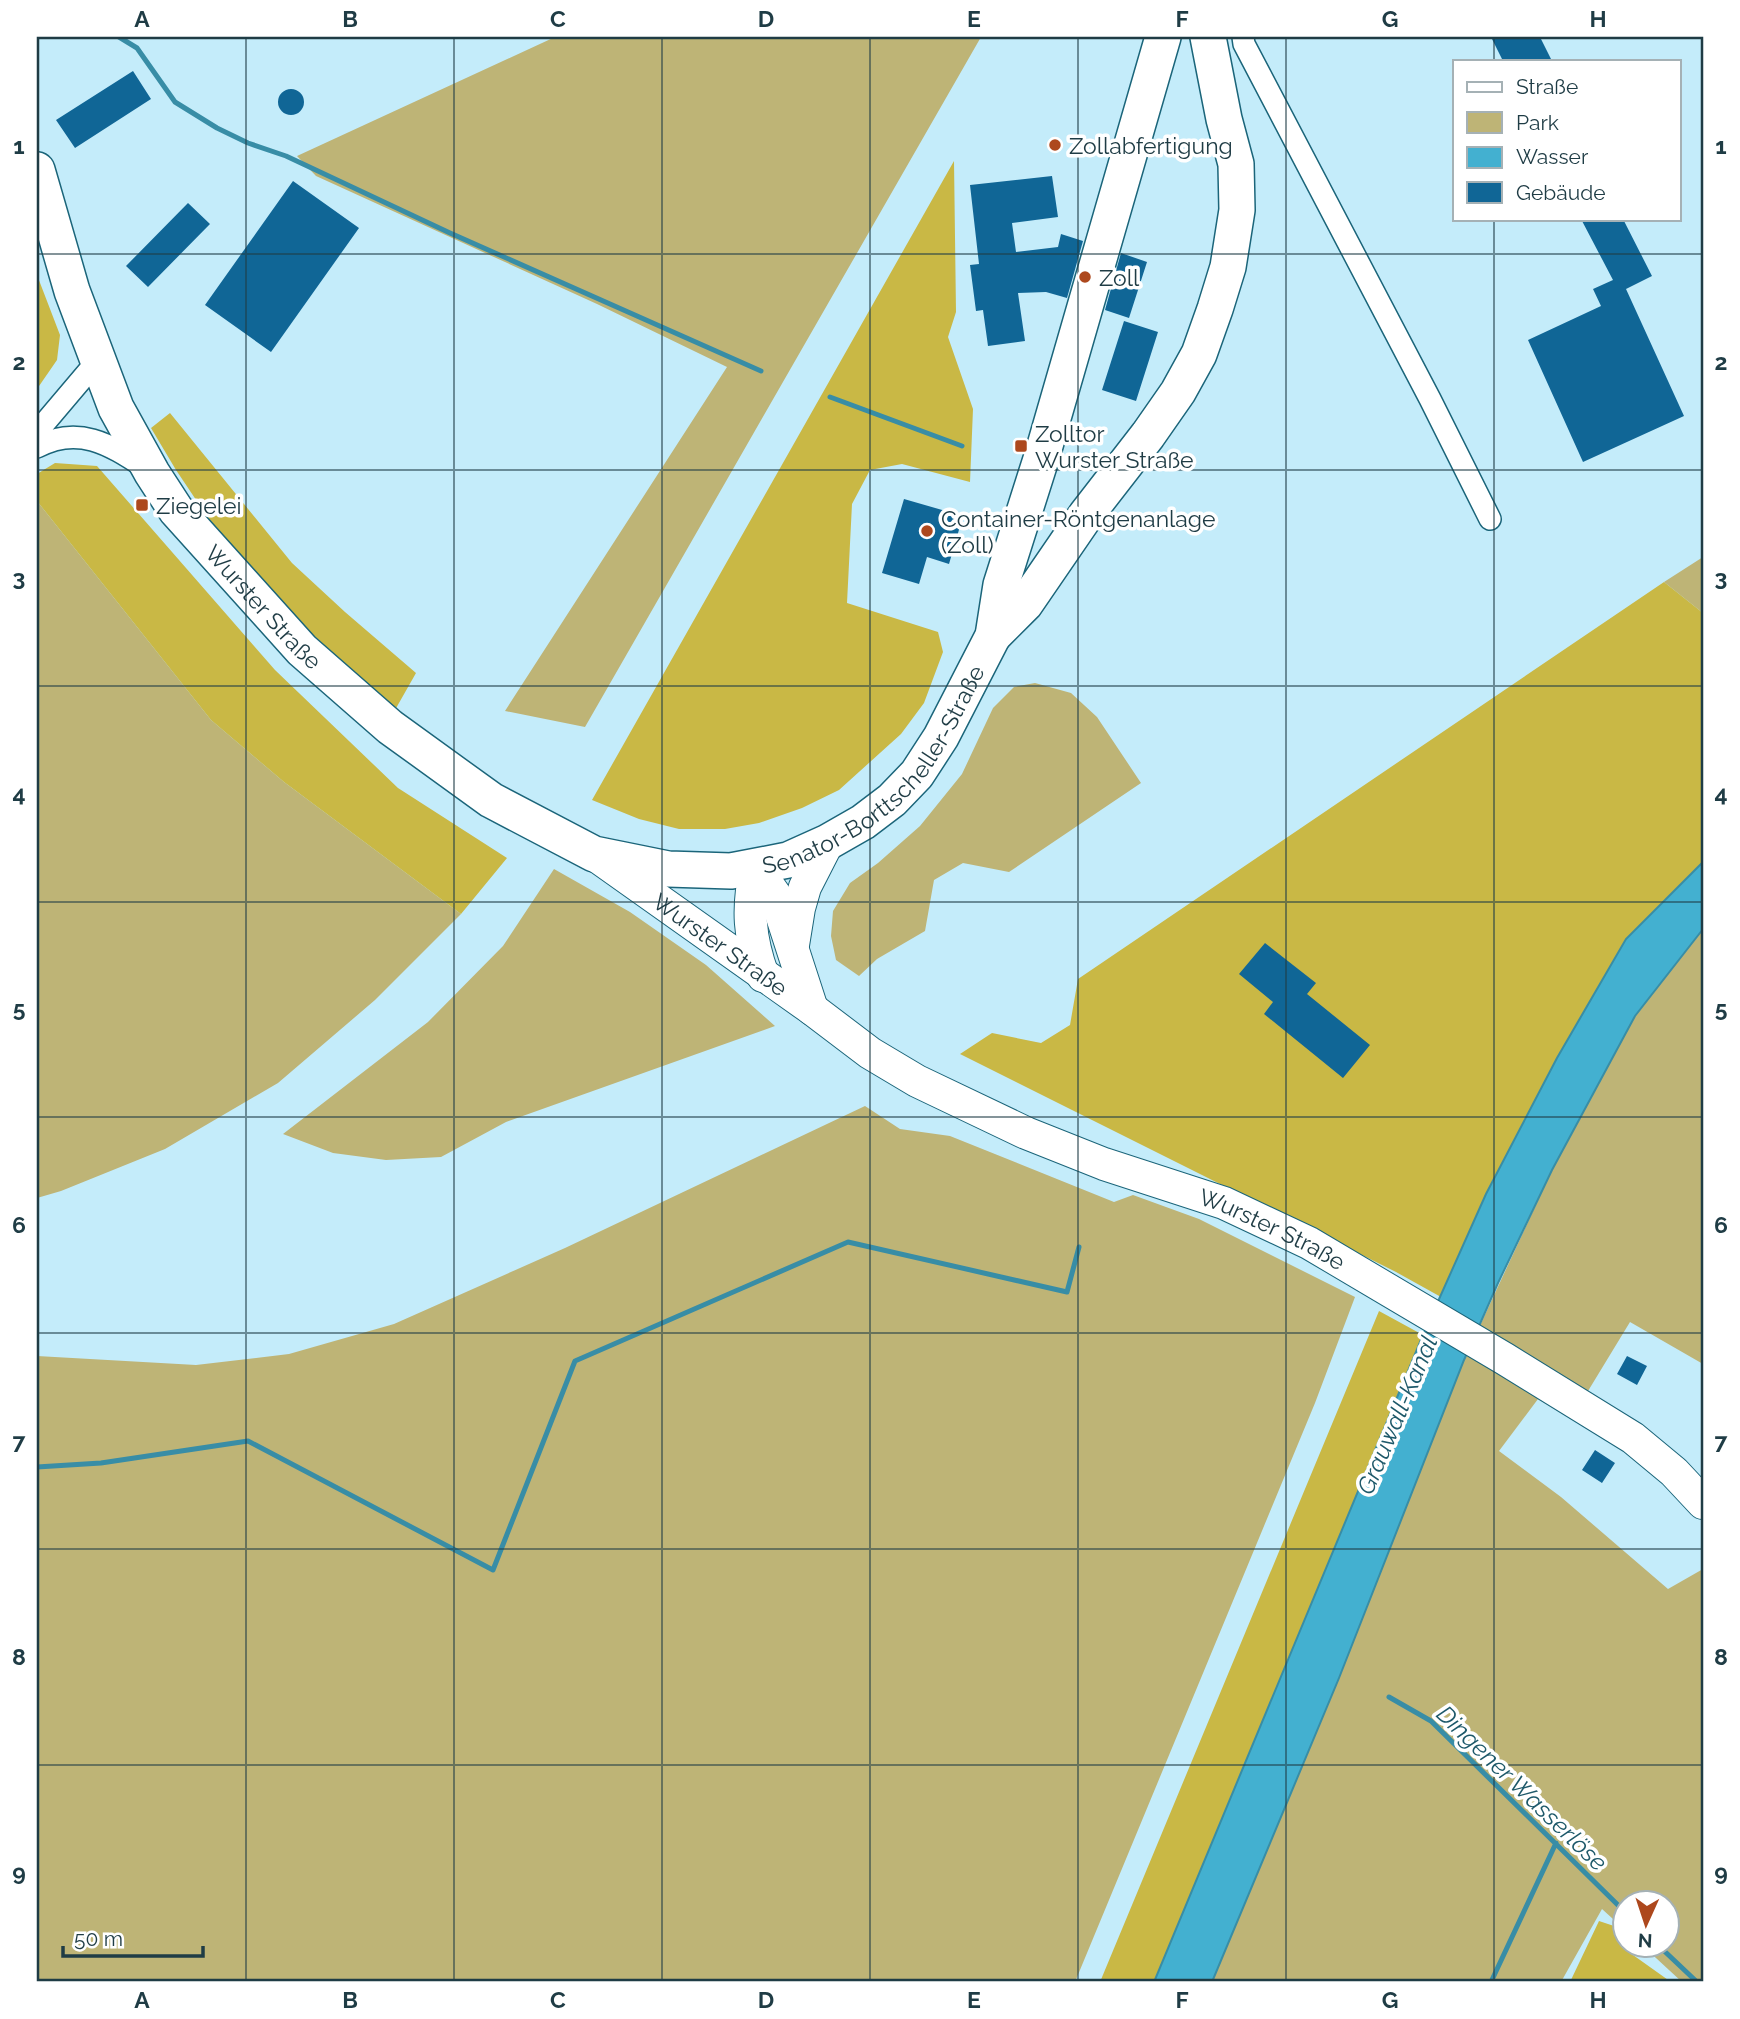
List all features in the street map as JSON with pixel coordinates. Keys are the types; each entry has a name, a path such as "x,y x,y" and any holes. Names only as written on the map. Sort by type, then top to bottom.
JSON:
{"main road":[{"name":"Senator-Borttscheller-Straße","path":"763,976 756,958 750,922 750,898 756,868 788,860 863,822 882,808 917,774 941,737 993,636 1001,585 1042,456 1163,37"},
{"name":"Senator-Borttscheller-Straße","path":"993,636 1026,604 1086,515 1148,435 1199,354 1228,267 1237,210 1236,164 1208,37"},
{"name":"Wurster Straße","path":"37,170 72,291 116,408 152,473 176,510 302,650 390,727 491,800 594,854 870,1053 958,1102 1026,1133 1104,1164 1198,1193 1309,1243 1633,1438 1674,1472 1703,1503"},
{"name":"Wurster Straße","path":"793,947 805,887 828,842"},
{"name":"Wurster Straße","path":"594,854 668,869 731,871 756,868 775,895 812,1009"}],"street":[{"path":"1243,37 1244,44 1490,519"},
{"path":"37,432 98,360"},
{"path":"37,447 48,441 72,436 92,438 152,473"}],"green space":[{"path":"555,37 981,37 585,727 505,711 727,367 597,304 316,176 297,156"},
{"path":"37,501 211,720 284,782 461,914 375,1000 278,1083 165,1149 37,1198"},
{"path":"1703,557 1703,613 1664,582"},
{"path":"1035,683 1071,693 1097,717 1141,783 1009,872 963,863 934,880 925,931 877,959 859,976 836,960 831,936 833,911 850,883 878,863 920,826 962,774 993,708 1014,687"},
{"path":"554,869 630,912 706,965 775,1026 506,1122 441,1157 386,1160 333,1153 283,1134 428,1022 503,946"},
{"path":"1703,929 1703,1364 1630,1322 1571,1419 1538,1399 1499,1451 1561,1497 1668,1589 1703,1569 1703,1982 1682,1982 1658,1960 1680,1960 1680,1890 1610,1890 1610,1916 1602,1909 1561,1982 1211,1982 1464,1360 1552,1170 1635,1016"},
{"path":"865,1106 900,1129 950,1136 1114,1202 1133,1195 1199,1219 1355,1297 1315,1403 1075,1982 37,1982 37,1356 196,1365 289,1354 394,1324 565,1248"}],"shaded area":[{"path":"954,161 956,312 948,337 973,409 970,482 902,464 870,470 852,504 847,603 938,632 943,652 924,703 901,734 839,790 802,808 759,823 725,829 679,829 639,819 592,800"},
{"path":"37,275 60,335 57,360 37,389"},
{"path":"170,413 292,563 416,673 395,710 312,634 298,628 237,561 151,428"},
{"path":"55,463 97,466 275,670 398,788 507,858 461,914 284,782 211,720 37,501 37,474"},
{"path":"1664,582 1703,613 1703,862 1626,939 1557,1058 1486,1194 1441,1297 960,1054 992,1033 1041,1043 1070,1025 1078,979"},
{"path":"1379,1311 1423,1335 1154,1982 1100,1982"},
{"path":"1599,1921 1610,1925 1610,1960 1640,1960 1671,1982 1570,1982"}],"water":[{"name":"Grauwall-Kanal","path":"1703,862 1703,929 1635,1016 1552,1170 1498,1283 1464,1360 1339,1678 1212,1982 1154,1982 1423,1335 1486,1194 1557,1058 1626,939"}],"building":[{"path":"1491,37 1540,37 1552,60 1502,60"},
{"path":"133,71 151,99 75,148 56,120"},
{"path":"291,89 300,93 304,102 300,111 291,115 282,111 278,102 282,93"},
{"path":"1052,176 1058,217 1012,223 1016,252 1058,247 1061,234 1083,241 1067,298 1046,292 1018,293 1025,341 988,346 983,310 976,311 970,265 979,264 970,185"},
{"path":"293,181 359,228 271,352 205,305"},
{"path":"188,203 210,224 148,287 126,266"},
{"path":"1582,220 1624,220 1652,276 1626,289 1684,416 1583,462 1528,340 1601,306 1593,289 1613,280"},
{"path":"1121,253 1147,262 1129,318 1105,310"},
{"path":"1124,321 1158,332 1136,401 1102,390"},
{"name":"Container-Röntgenanlage (Zoll)","path":"904,499 963,516 949,564 927,557 919,584 882,573"},
{"path":"1265,943 1316,983 1307,994 1370,1045 1343,1078 1264,1014 1273,1002 1239,974"},
{"path":"1627,1356 1647,1366 1637,1385 1617,1374"},
{"path":"1595,1450 1615,1463 1602,1483 1582,1470"}],"waterway":[{"path":"119,37 137,48 175,102 217,128 248,143 286,156 450,233 761,371"},
{"path":"830,397 962,446"},
{"path":"37,1467 101,1463 248,1441 493,1570 575,1361 848,1242 1067,1292 1079,1247"},
{"name":"Dingener Wasserlöse","path":"1389,1697 1431,1721 1610,1897"},
{"path":"1491,1982 1556,1843"},
{"name":"Dingener Wasserlöse","path":"1674,1960 1697,1982"}],"place":[{"name":"Zollabfertigung","path":"1055,145"},
{"name":"Zoll","path":"1085,277"},
{"name":"Zolltor Wurster Straße","path":"1021,446"},
{"name":"Ziegelei","path":"142,505"},
{"name":"Container-Röntgenanlage (Zoll)","path":"927,531"}]}
